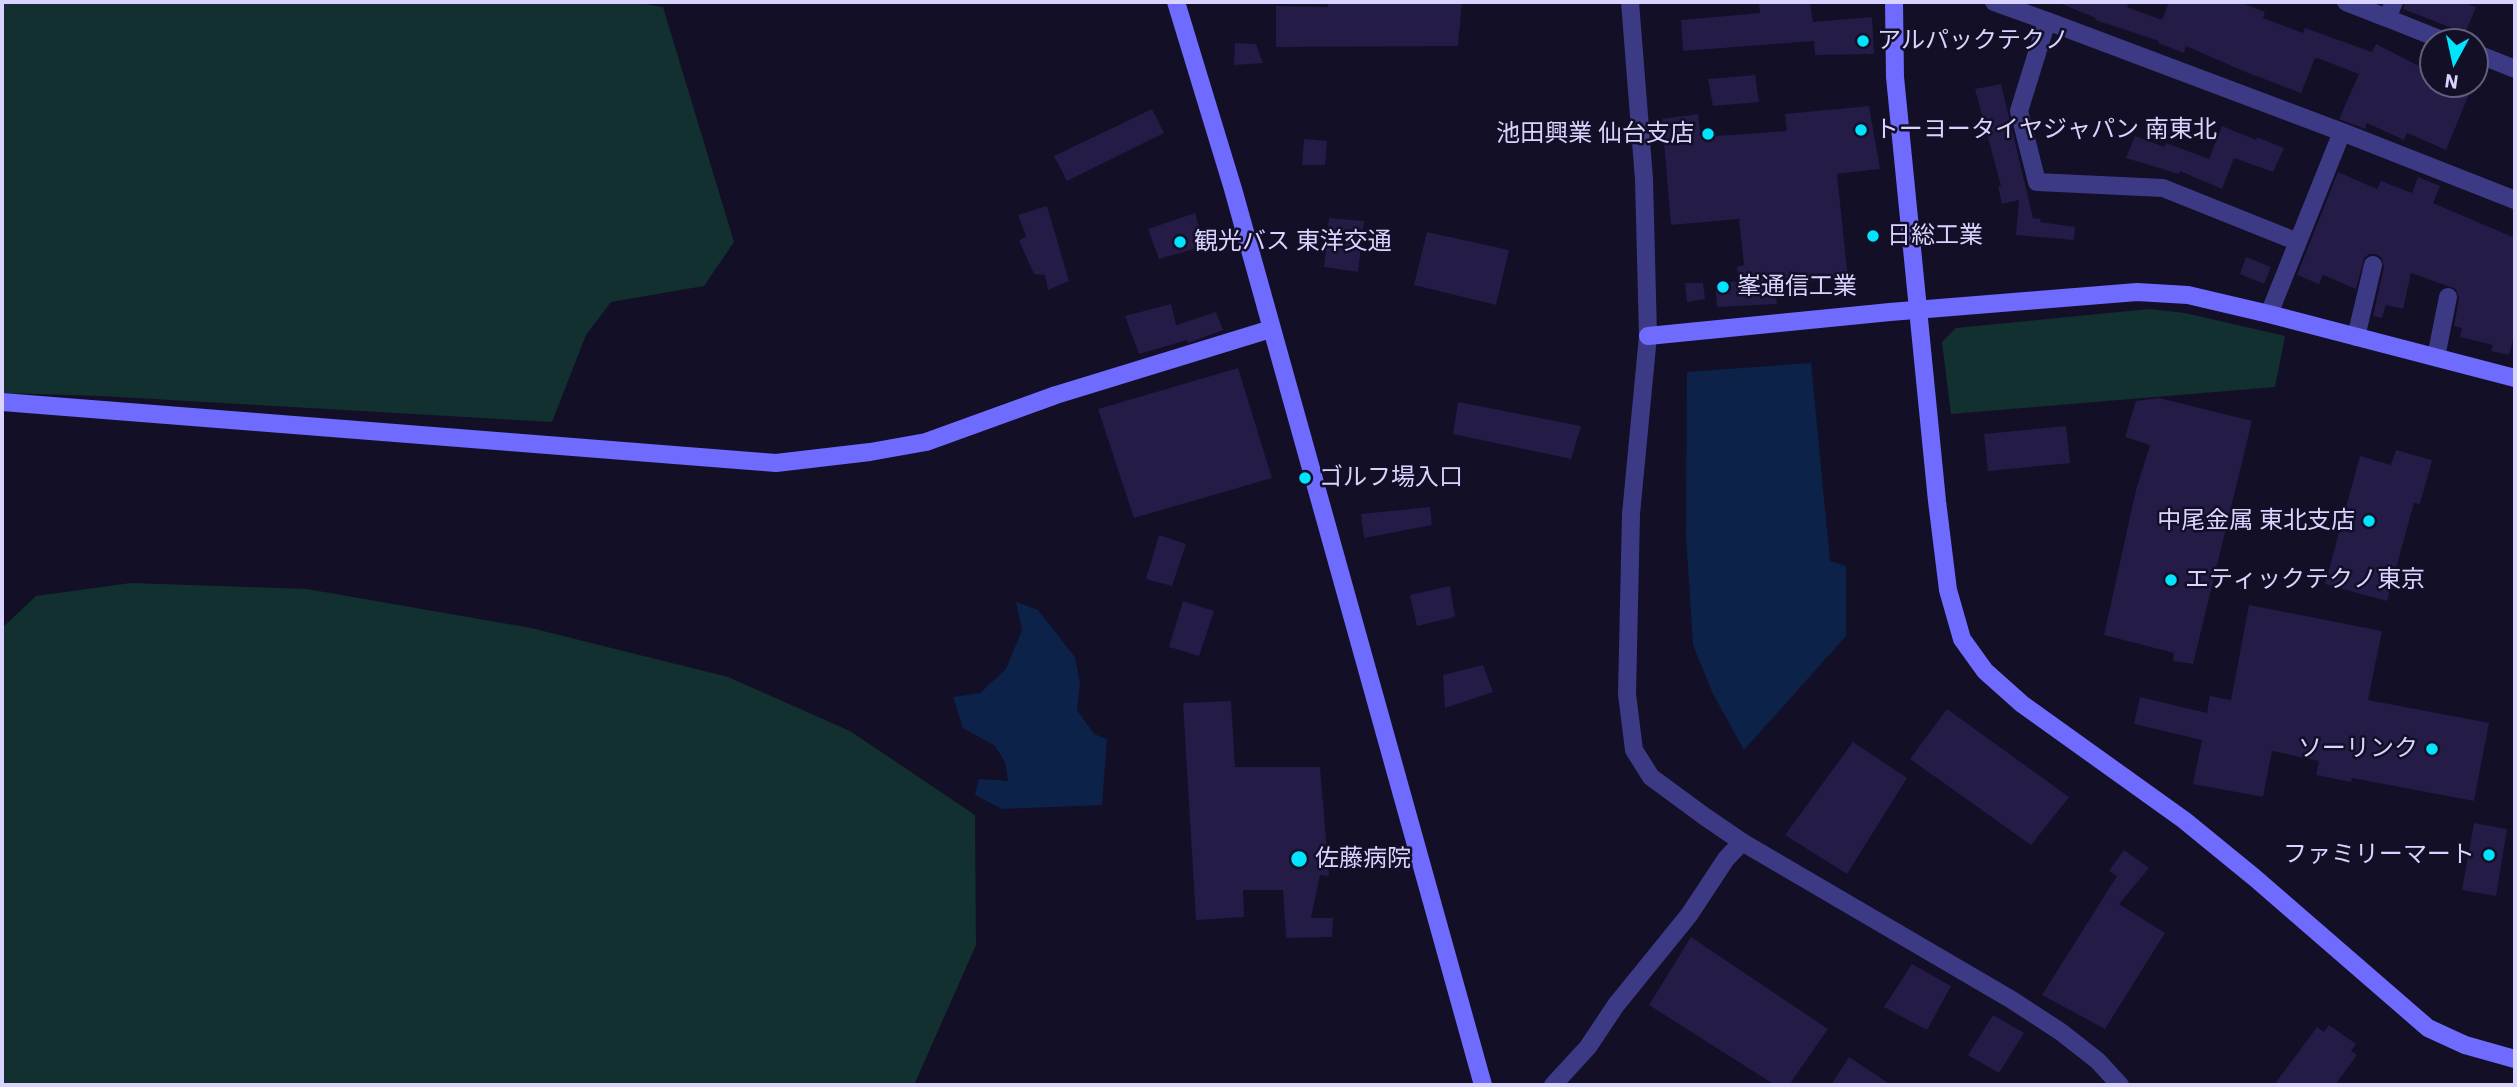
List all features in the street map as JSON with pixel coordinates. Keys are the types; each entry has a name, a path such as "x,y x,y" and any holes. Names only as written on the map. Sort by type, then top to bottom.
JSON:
{"street":[{"path":"1176,2 1233,189 1483,1085"},
{"path":"1630,2 1644,179 1648,337 1631,514 1627,694 1634,750 1651,777 1742,842 2062,1031 2098,1061 2120,1085"},
{"path":"1894,2 1895,77 1937,501 1948,590 1962,639 1984,671 2022,704 2184,820 2428,1028 2465,1045 2515,1059"},
{"path":"1994,2 2343,132 2515,200"},
{"path":"2346,2 2391,10 2422,28"},
{"path":"2047,21 2018,111 2037,182 2163,188 2298,242"},
{"path":"2489,59 2515,69"},
{"path":"2269,314 2343,132"},
{"path":"2356,337 2374,265"},
{"path":"1648,337 2137,292 2189,295 2515,378"},
{"path":"2435,357 2448,297"},
{"path":"2,402 776,463 870,452 926,442 1056,395 1271,329"},
{"path":"1553,1085 1588,1047 1616,1005 1689,915 1726,859 1742,842"}],"green space":[{"path":"2,2 633,2 663,7 734,242 704,286 611,302 586,335 552,422 101,396 2,393"},
{"path":"2149,309 2185,313 2285,336 2275,387 1951,414 1942,342 1956,328"},
{"path":"131,583 307,589 531,628 728,677 850,731 975,815 976,945 914,1085 2,1085 2,628 36,596"}],"water":[{"path":"1811,363 1830,561 1846,566 1846,636 1744,750 1713,694 1693,645 1686,535 1687,372"},
{"path":"1016,602 1038,610 1075,657 1080,683 1077,710 1094,734 1107,739 1102,805 1002,809 975,795 979,779 1008,781 1005,762 995,746 963,728 953,697 980,693 1006,669 1022,630"}],"building":[{"path":"1327,2 1462,2 1458,46 1276,47 1276,6 1328,7"},
{"path":"1759,2 1810,2 1813,22 1872,17 1874,54 1815,55 1814,41 1683,51 1681,20 1760,13"},
{"path":"2057,2 2129,2 2127,7 2162,20 2169,2 2239,2 2265,12 2263,18 2303,33 2305,28 2372,52 2376,44 2419,66 2419,98 2468,98 2446,150 2407,133 2404,140 2367,123 2365,129 2339,119 2359,74 2320,59 2315,58 2301,93 2186,46 2184,53 2158,43 2159,41 2095,20 2096,18"},
{"path":"2405,2 2462,2 2476,7 2467,28 2452,28 2403,9"},
{"path":"1235,43 1256,44 1263,63 1234,65"},
{"path":"1755,75 1759,102 1713,106 1708,79"},
{"path":"2001,84 2033,218 2041,219 2040,222 2075,227 2074,240 2016,235 2019,200 2002,204 1998,186 2001,186 1975,89"},
{"path":"1869,106 1880,169 1837,174 1848,279 1774,284 1777,304 1717,307 1715,284 1739,281 1737,267 1744,265 1739,219 1671,225 1662,119 1698,114 1701,137 1787,131 1785,114"},
{"path":"1152,109 1164,133 1067,181 1054,156"},
{"path":"2222,126 2284,148 2273,172 2234,158 2222,189 2180,171 2179,174 2126,158 2135,136 2164,147 2166,143 2209,159"},
{"path":"1304,139 1327,141 1325,165 1302,165"},
{"path":"2338,172 2377,189 2381,181 2412,193 2418,177 2440,186 2433,203 2515,238 2515,341 2513,340 2509,355 2491,351 2493,345 2460,337 2462,328 2454,326 2459,299 2456,289 2411,273 2403,309 2386,305 2382,318 2373,316 2384,267 2381,257 2376,254 2369,254 2364,258 2356,289 2323,275 2319,284 2297,275"},
{"path":"1047,206 1069,281 1048,290 1045,275 1034,274 1019,241 1026,236 1018,215"},
{"path":"1195,213 1204,246 1159,259 1148,229"},
{"path":"1329,218 1364,221 1358,272 1324,267"},
{"path":"1427,232 1509,250 1496,305 1414,285"},
{"path":"2246,257 2271,267 2264,284 2240,274"},
{"path":"1685,283 1703,283 1705,299 1687,302"},
{"path":"1171,304 1176,325 1216,312 1223,330 1188,343 1187,340 1139,354 1125,316"},
{"path":"1238,368 1272,478 1134,518 1098,409"},
{"path":"2159,398 2252,421 2193,664 2173,661 2174,653 2104,635 2136,490 2150,445 2125,437 2136,401"},
{"path":"1458,402 1581,426 1571,459 1453,434"},
{"path":"2066,426 2070,463 1988,471 1984,434"},
{"path":"2396,450 2432,460 2420,504 2414,503 2387,601 2325,584 2360,456 2391,465"},
{"path":"1430,507 1432,525 1364,538 1361,514"},
{"path":"1159,535 1186,544 1172,586 1146,579"},
{"path":"1450,586 1455,617 1417,626 1410,595"},
{"path":"1183,601 1214,611 1199,656 1169,647"},
{"path":"2249,605 2382,631 2368,700 2489,723 2474,801 2352,778 2351,782 2316,775 2319,761 2272,751 2263,797 2193,784 2202,740 2134,724 2140,697 2207,713 2210,696 2231,700"},
{"path":"1483,665 1493,692 1445,708 1443,675"},
{"path":"1231,701 1235,767 1320,767 1329,876 1320,875 1311,918 1333,918 1332,937 1286,938 1283,890 1243,890 1244,917 1196,920 1183,703"},
{"path":"1947,709 2069,797 2031,845 1910,759"},
{"path":"1853,742 1907,778 1847,874 1785,835"},
{"path":"2474,823 2507,829 2496,896 2462,890"},
{"path":"2124,850 2149,868 2119,904 2165,933 2105,1029 2042,995 2117,876 2109,871"},
{"path":"1691,937 1828,1029 1789,1085 1775,1085 1649,1005"},
{"path":"1912,964 1951,986 1927,1030 1884,1007"},
{"path":"1993,1015 2024,1033 1999,1073 1968,1055"},
{"path":"2329,1025 2356,1044 2351,1051 2357,1055 2335,1085 2274,1085 2317,1027 2324,1032"},
{"path":"1849,1057 1891,1085 1831,1085"}],"place":[{"name":"アルパックテクノ","path":"1863,41"},
{"name":"トーヨータイヤジャパン 南東北","path":"1861,130"},
{"name":"池田興業 仙台支店","path":"1708,134"},
{"name":"日総工業","path":"1873,236"},
{"name":"観光バス 東洋交通","path":"1180,242"},
{"name":"峯通信工業","path":"1723,287"},
{"name":"ゴルフ場入口","path":"1305,478"},
{"name":"中尾金属 東北支店","path":"2369,521"},
{"name":"エティックテクノ東京","path":"2171,580"},
{"name":"ソーリンク","path":"2432,749"},
{"name":"ファミリーマート","path":"2489,855"},
{"name":"佐藤病院","path":"1299,859"}]}
